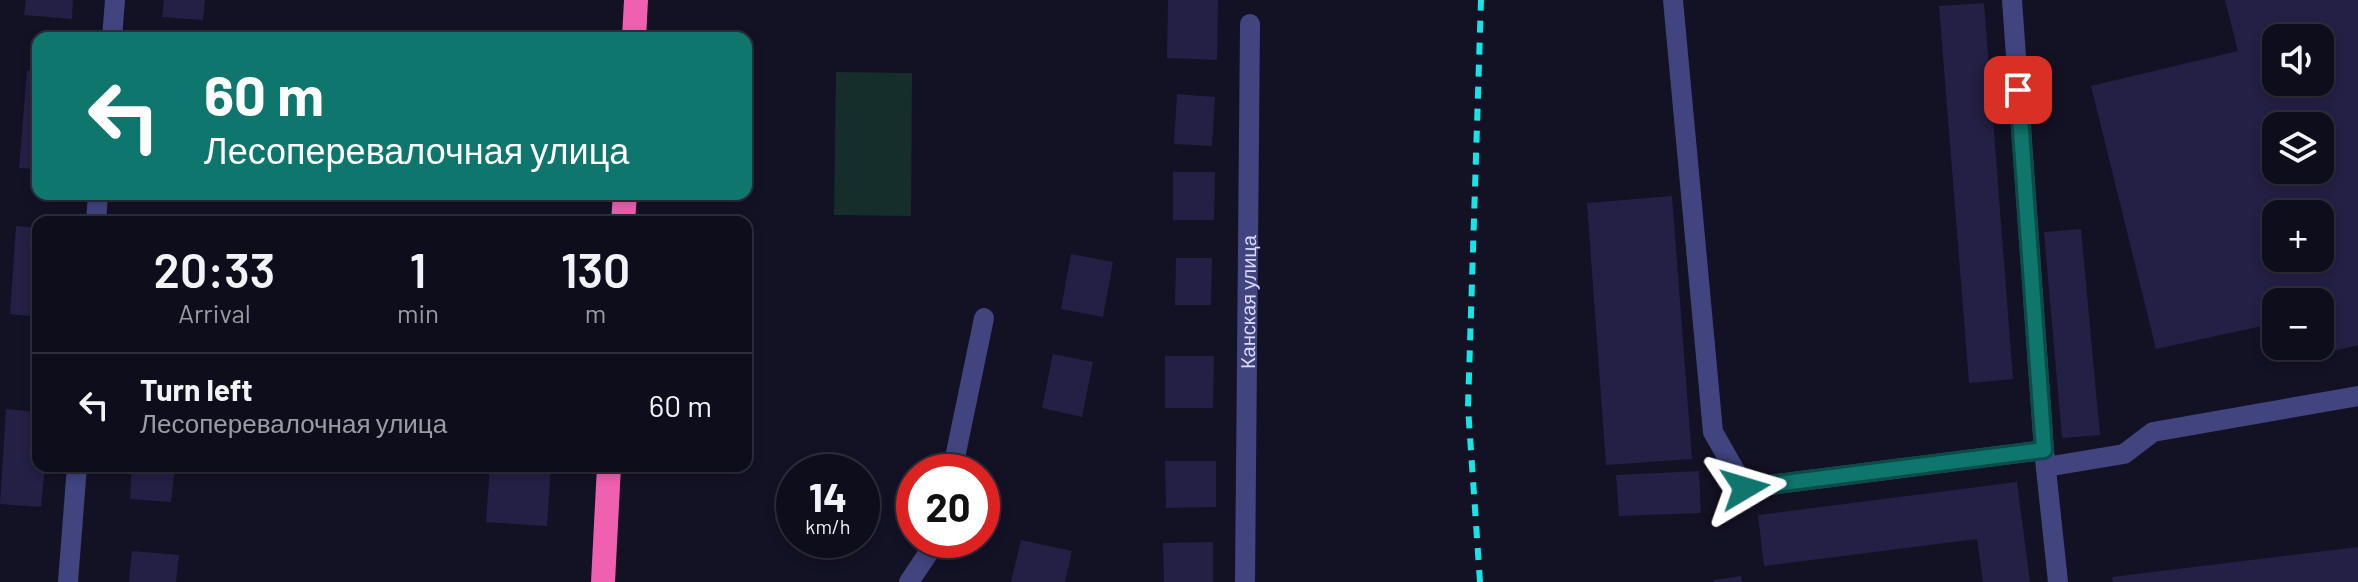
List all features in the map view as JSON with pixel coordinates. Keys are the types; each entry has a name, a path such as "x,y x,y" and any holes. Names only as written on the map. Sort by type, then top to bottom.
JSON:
{"highway":[{"path":"634,32 636,0"},
{"path":"603,582 609,472"}],"street":[{"path":"112,32 115,0"},
{"path":"1673,0 1713,432 1745,488 2045,458 2124,454 2153,432 2358,396"},
{"path":"2012,0 2045,458 2058,582"},
{"name":"Канская улица","path":"1245,582 1250,24"},
{"path":"956,454 984,318"},
{"path":"68,582 77,472"},
{"path":"909,582 925,558"}],"green space":[{"path":"836,72 912,73 911,216 834,215"}],"building":[{"path":"26,0 73,0 72,19 24,15"},
{"path":"164,0 205,0 203,20 162,17"},
{"path":"1168,0 1218,0 1217,60 1167,58"},
{"path":"2225,0 2358,0 2358,345 2334,351 2334,288 2262,288 2262,326 2156,349 2091,86 2238,51"},
{"path":"1984,3 2013,379 1969,383 1939,6"},
{"path":"27,70 32,70 32,169 19,168"},
{"path":"1177,94 1215,97 1212,146 1174,144"},
{"path":"1173,172 1215,172 1214,220 1173,220"},
{"path":"1672,196 1692,459 1606,465 1587,203"},
{"path":"16,226 32,227 32,316 10,314"},
{"path":"2081,229 2100,435 2062,438 2044,232"},
{"path":"1071,254 1113,262 1103,317 1061,309"},
{"path":"1176,258 1212,258 1211,305 1175,305"},
{"path":"1053,354 1093,362 1082,417 1042,408"},
{"path":"1165,356 1214,356 1213,408 1165,408"},
{"path":"6,409 32,411 32,472 44,472 41,507 0,504"},
{"path":"1165,461 1216,461 1216,507 1166,508"},
{"path":"1699,471 1701,513 1619,516 1616,475"},
{"path":"132,472 174,472 171,502 130,499"},
{"path":"490,472 551,472 547,526 486,522"},
{"path":"2017,482 2030,582 1983,582 1977,539 1764,566 1758,515"},
{"path":"1021,540 1072,551 1065,582 1011,582"},
{"path":"1213,542 1213,582 1164,582 1163,543"},
{"path":"2358,547 2358,582 2113,582 2112,577"},
{"path":"132,551 179,555 176,582 129,582"},
{"path":"1741,576 1742,582 1714,582 1714,580"}],"railway":[{"path":"1480,582 1468,407 1481,0"}],"route":[{"path":"1745,488 2044,450 2018,90"}]}
